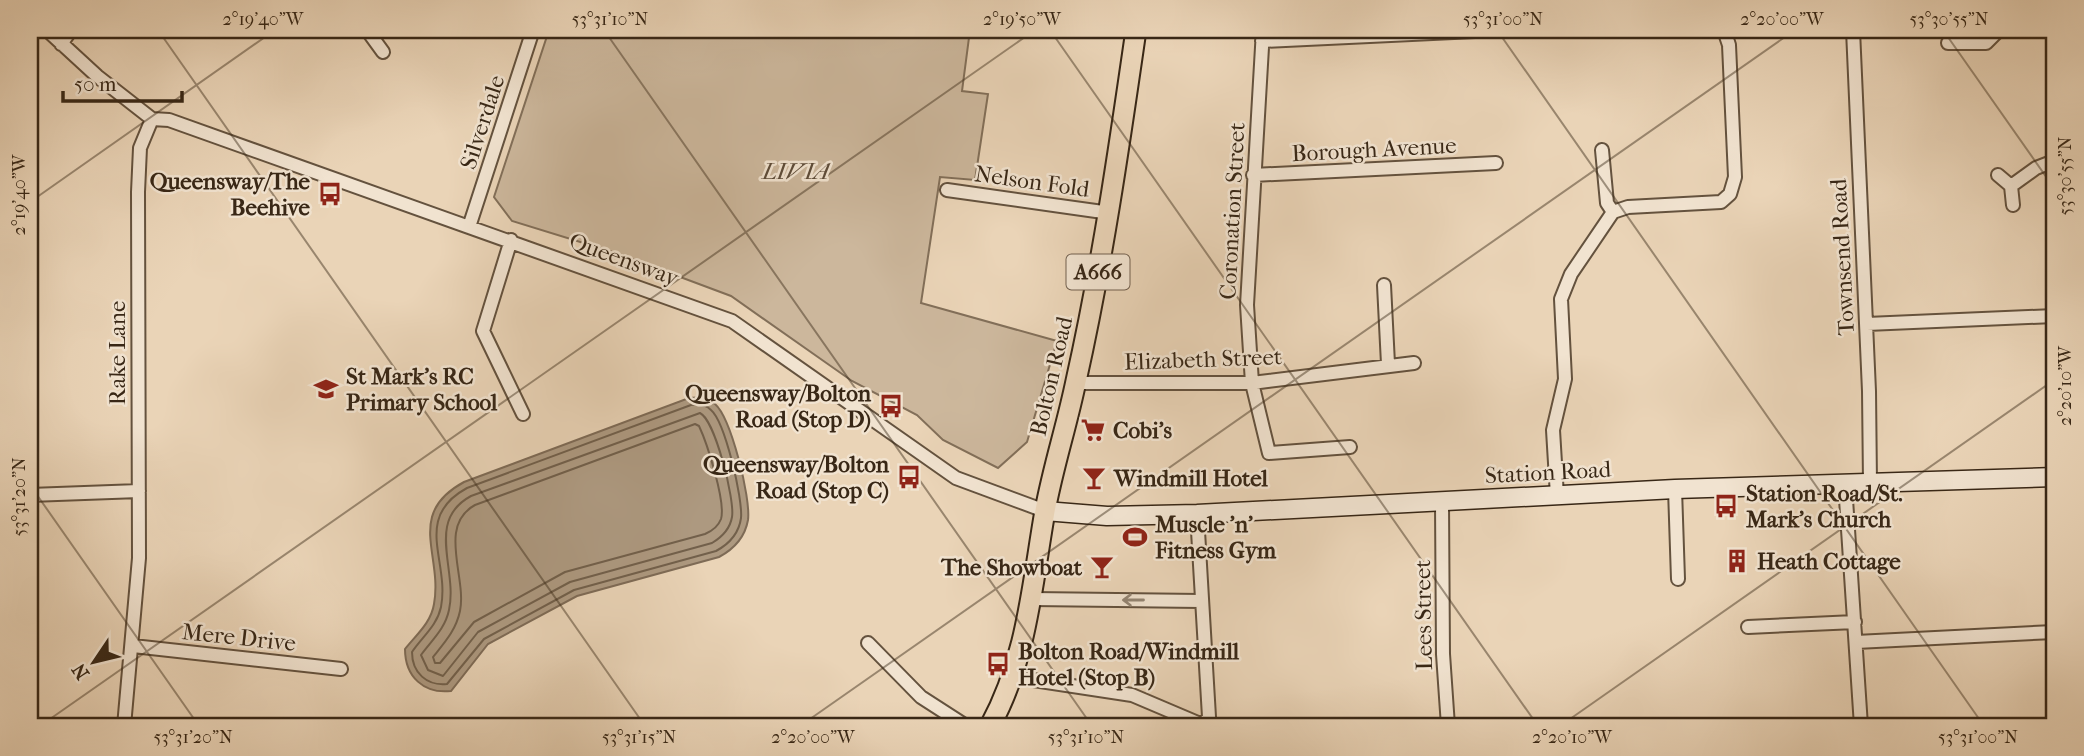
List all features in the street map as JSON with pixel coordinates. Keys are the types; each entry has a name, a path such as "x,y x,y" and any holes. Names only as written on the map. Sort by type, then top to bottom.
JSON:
{"main road":[{"name":"Bolton Road","path":"990,726 1013,677 1032,599 1045,511 1076,383 1110,213 1136,30"},
{"name":"Station Road","path":"1045,511 1107,516 1197,514 1675,489 2054,477"}],"street":[{"path":"47,30 152,119"},
{"path":"61,44 71,30"},
{"path":"368,30 383,52"},
{"name":"Silverdale","path":"469,227 533,30"},
{"name":"Coronation Street","path":"1350,447 1269,453 1252,383 1247,305 1262,35 1496,30"},
{"path":"1557,496 1553,429 1565,379 1561,299 1571,274 1613,212 1628,207 1721,202 1734,188 1729,45 1724,30"},
{"name":"Townsend Road","path":"1853,30 1867,324 1870,483"},
{"path":"1948,43 1986,43 1999,30"},
{"name":"Queensway","path":"152,119 169,120 732,321 956,478 1045,511"},
{"name":"Rake Lane","path":"124,726 139,558 140,148 152,119"},
{"path":"1602,150 1607,203 1613,212"},
{"path":"2011,186 2036,168 2054,161"},
{"name":"Borough Avenue","path":"1254,176 1496,163"},
{"path":"1998,175 2011,186 2013,205"},
{"name":"Nelson Fold","path":"947,190 1110,213"},
{"path":"511,240 483,331 523,414"},
{"path":"1384,285 1388,365"},
{"path":"1867,324 2054,316"},
{"name":"Elizabeth Street","path":"1076,383 1252,383 1414,363"},
{"path":"1845,484 1861,726"},
{"path":"1675,489 1678,579"},
{"path":"30,495 139,492"},
{"name":"Lees Street","path":"1442,503 1448,726"},
{"path":"1013,677 1132,695 1203,726 1209,718 1197,514"},
{"path":"1032,599 1201,601"},
{"path":"1748,627 1855,622"},
{"path":"1856,642 2054,632"},
{"path":"868,643 922,697 966,726"},
{"name":"Mere Drive","path":"132,646 341,669"}],"green space":[{"name":"LIVIA","path":"549,30 970,30 962,91 988,94 975,180 940,177 921,303 1057,341 1027,442 998,468 943,440 917,415 852,381 731,296 616,253 512,221 494,197"}],"water":[{"path":"689,398 703,398 715,404 733,441 748,509 747,526 734,546 719,557 577,596 488,644 451,691 432,690 418,682 408,668 405,649 430,617 434,604 431,522 436,508 446,494 464,482"}],"place":[{"name":"Queensway/The Beehive","path":"330,194"},
{"name":"St Mark's RC Primary School","path":"326,389"},
{"name":"Queensway/Bolton Road (Stop D)","path":"891,406"},
{"name":"Cobi's","path":"1093,430"},
{"name":"Queensway/Bolton Road (Stop C)","path":"909,477"},
{"name":"Windmill Hotel","path":"1094,478"},
{"name":"Station Road/St. Mark's Church","path":"1726,506"},
{"name":"Muscle 'n' Fitness Gym","path":"1135,537"},
{"name":"Heath Cottage","path":"1737,561"},
{"name":"The Showboat","path":"1102,567"},
{"name":"Bolton Road/Windmill Hotel (Stop B)","path":"998,664"}]}
